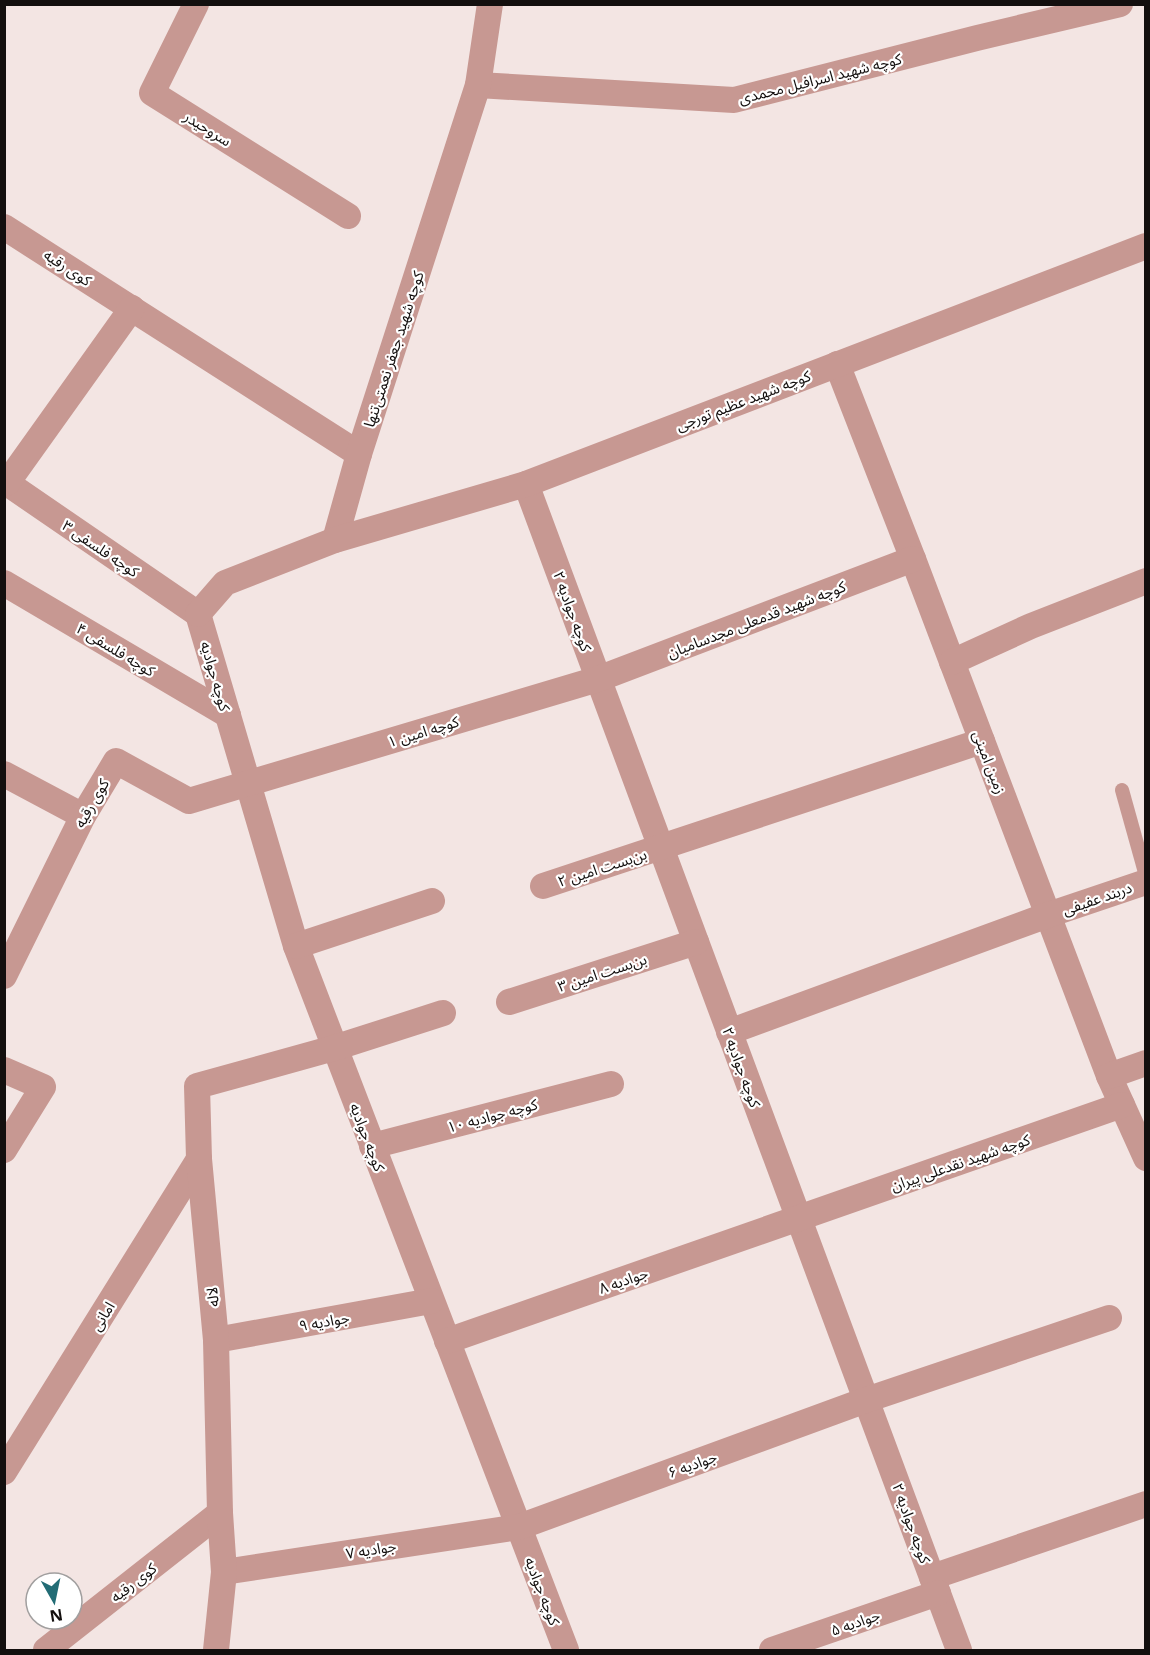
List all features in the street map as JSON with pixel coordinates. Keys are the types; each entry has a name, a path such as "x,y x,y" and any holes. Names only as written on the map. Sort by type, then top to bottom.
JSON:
{"street":[{"name":"سروحیدر","path":"196,4 152,93 348,216"},
{"name":"کوچه شهید جعفر نعمتی‌تنها","path":"335,540 359,454 478,84 490,4"},
{"name":"کوچه شهید اسرافیل محمدی","path":"478,84 734,100 1120,4"},
{"name":"کوی رقیه","path":"4,227 359,454"},
{"name":"کوچه شهید عظیم تورجی","path":"335,540 526,484 1146,246"},
{"path":"6,482 132,308"},
{"name":"زمین امینی","path":"837,364 1109,1076 1146,1158"},
{"name":"کوچه فلسفی ۳","path":"6,482 198,614"},
{"name":"کوچه جوادیه ۲","path":"526,484 959,1650"},
{"path":"198,614 225,582 335,540"},
{"name":"کوچه شهید قدمعلی مجدسامیان","path":"598,679 913,559"},
{"path":"952,662 1031,626 1146,581"},
{"name":"کوچه فلسفی ۴","path":"4,584 228,715"},
{"name":"کوچه جوادیه","path":"198,614 296,946 566,1650"},
{"name":"کوچه امین ۱","path":"248,783 598,679"},
{"name":"بن‌بست امین ۲","path":"543,886 982,741"},
{"name":"کوی رقیه","path":"4,976 83,816 116,761 189,801 248,783"},
{"path":"4,774 83,816"},
{"name":"دربند عفیفی","path":"729,1032 1048,915 1146,882"},
{"path":"296,946 432,901"},
{"name":"بن‌بست امین ۳","path":"508,1002 696,942"},
{"path":"334,1048 443,1013"},
{"name":"لاله","path":"216,1650 224,1572 220,1514 216,1340 199,1159 197,1086 334,1048"},
{"path":"1109,1076 1146,1063"},
{"path":"4,1070 43,1087 4,1150"},
{"name":"کوچه جوادیه ۱۰","path":"372,1146 612,1084"},
{"name":"کوچه شهید نقدعلی پیران","path":"798,1219 1122,1104"},
{"name":"امانی","path":"4,1472 199,1159"},
{"name":"جوادیه ۸","path":"447,1341 798,1219"},
{"name":"جوادیه ۹","path":"216,1340 431,1301"},
{"name":"جوادیه ۶","path":"519,1527 866,1401 1109,1318"},
{"name":"جوادیه ۵","path":"772,1650 1146,1504"},
{"name":"کوی رقیه","path":"46,1650 220,1514"},
{"name":"جوادیه ۷","path":"224,1572 519,1527"}],"lane":[{"path":"1122,790 1146,876"}]}
